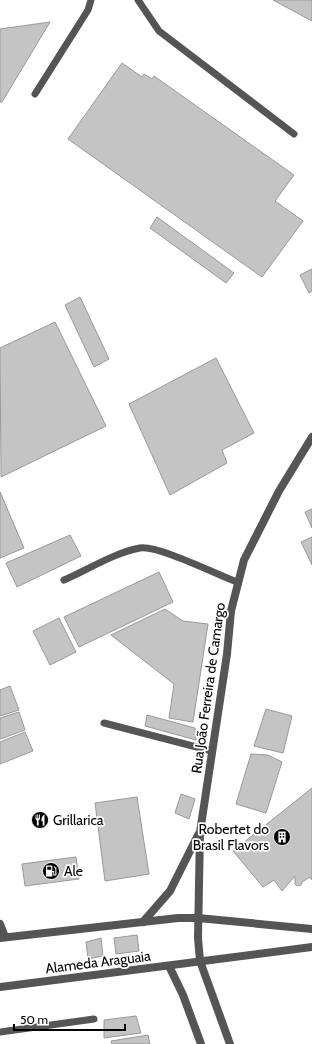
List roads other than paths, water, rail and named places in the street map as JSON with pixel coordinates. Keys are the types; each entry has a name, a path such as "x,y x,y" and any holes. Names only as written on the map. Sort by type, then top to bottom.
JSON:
{"street":[{"name":"Rua João Ferreira de Camargo","path":"230,1044 200,961 198,918 200,832 231,611 237,582 244,560 279,491 312,437"},
{"path":"143,922 170,891 200,832"},
{"path":"0,924 3,938 143,922 198,918 312,929"},
{"name":"Alameda Araguaia","path":"0,987 312,948"},
{"path":"169,966 183,995 201,1044"}],"lane":[{"path":"35,94 88,10 91,0"},
{"path":"138,0 159,31 294,134"},
{"path":"64,580 126,552 142,547 163,552 237,582"},
{"path":"104,723 212,751"},
{"path":"0,1032 94,1019"}],"place":[{"name":"Grillarica","path":"40,820"},
{"name":"Robertet do Brasil Flavors","path":"282,837"},
{"name":"Ale","path":"51,871"}]}
